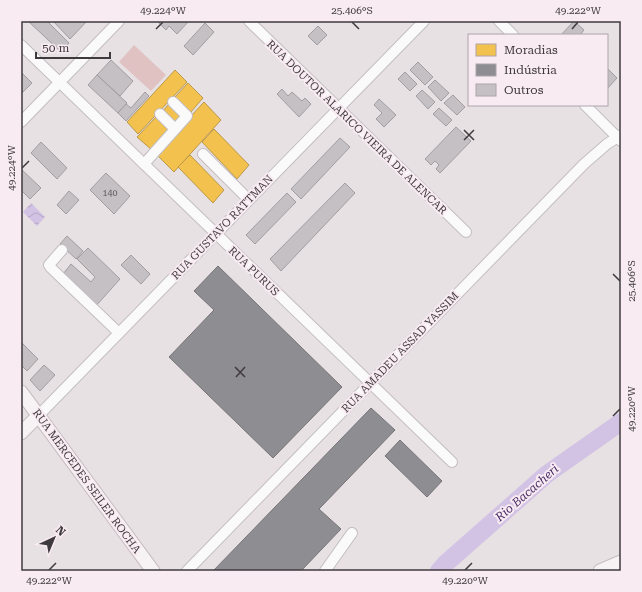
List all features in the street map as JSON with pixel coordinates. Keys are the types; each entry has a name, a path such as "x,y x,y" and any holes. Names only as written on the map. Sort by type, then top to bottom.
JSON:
{"main road":[{"name":"RUA MERCEDES SEILER ROCHA","path":"21,392 153,571"},
{"name":"RUA GUSTAVO RATTMAN","path":"21,433 38,416"},
{"path":"600,571 621,562"}],"street":[{"path":"21,122 120,21"},
{"name":"RUA DOUTOR ALARICO VIEIRA DE ALENCAR","path":"249,21 466,232"},
{"name":"RUA GUSTAVO RATTMAN","path":"38,416 424,21"},
{"path":"498,21 512,34"},
{"name":"RUA PURUS","path":"21,45 452,462"},
{"path":"144,164 187,116 173,102"},
{"path":"586,106 620,138"},
{"path":"160,114 175,129"},
{"name":"RUA AMADEU ASSAD YASSIM","path":"187,571 584,164 620,138"},
{"path":"203,154 249,200"},
{"path":"62,250 51,262 51,268 119,333"},
{"path":"325,571 352,533"}],"shaded area":[{"path":"134,45 166,75 151,91 119,62"}],"water":[{"path":"31,203 45,217 37,226 23,212"}],"building: Moradias":[{"path":"175,70 187,82 138,134 127,122"},
{"path":"188,83 203,98 190,113 175,97"},
{"path":"204,102 221,120 174,172 156,154"},
{"path":"170,103 183,116 174,125 161,113"},
{"path":"158,115 172,130 153,151 137,137"},
{"path":"214,129 249,165 237,179 202,142"},
{"path":"190,155 224,190 213,203 178,167"}],"building: Indústria":[{"path":"218,266 342,387 273,458 169,357 214,310 194,291"},
{"path":"371,408 395,430 319,509 341,529 301,571 213,571"},
{"path":"400,440 442,481 427,497 385,456"}],"building: Outros":[{"path":"28,21 47,21 69,43 61,52"},
{"path":"53,21 87,21 70,39"},
{"path":"157,21 189,21 177,34 169,26 166,30"},
{"path":"574,21 584,30 581,34 562,34"},
{"path":"205,23 214,32 193,55 184,46"},
{"path":"318,26 327,35 317,45 308,36"},
{"path":"111,60 133,81 120,96 97,75"},
{"path":"418,62 433,77 425,85 410,70"},
{"path":"608,69 617,78 608,88"},
{"path":"21,72 32,83 21,94"},
{"path":"405,72 417,84 410,91 398,79"},
{"path":"97,75 127,103 118,113 88,85"},
{"path":"435,80 449,93 441,101 428,87"},
{"path":"282,89 288,96 292,92 302,101 305,98 311,104 299,117 277,94"},
{"path":"422,90 435,102 428,109 416,96"},
{"path":"145,92 149,96 126,121 118,113 126,104 131,108"},
{"path":"453,95 465,107 457,115 444,103"},
{"path":"379,99 396,115 384,127 376,119 382,113 374,105"},
{"path":"439,108 452,120 446,126 433,114"},
{"path":"456,127 471,141 440,173 436,169 439,165 435,161 431,165 425,159"},
{"path":"340,138 350,147 301,199 291,189"},
{"path":"41,142 67,168 57,179 31,153"},
{"path":"21,169 41,188 30,199 21,190"},
{"path":"106,173 130,196 114,214 90,190"},
{"path":"345,183 355,193 281,271 270,259"},
{"path":"69,191 79,200 66,214 57,205"},
{"path":"287,193 296,202 255,244 246,235"},
{"path":"67,236 83,251 76,259 60,244"},
{"path":"88,248 120,279 95,307 63,274 71,264 91,282 95,277 77,259"},
{"path":"131,255 150,274 141,284 121,265"},
{"path":"21,342 38,359 27,371 21,365"},
{"path":"44,365 55,375 40,391 30,380"}],"waterway":[{"name":"Rio Bacacheri","path":"439,571 547,474 621,422"}]}
